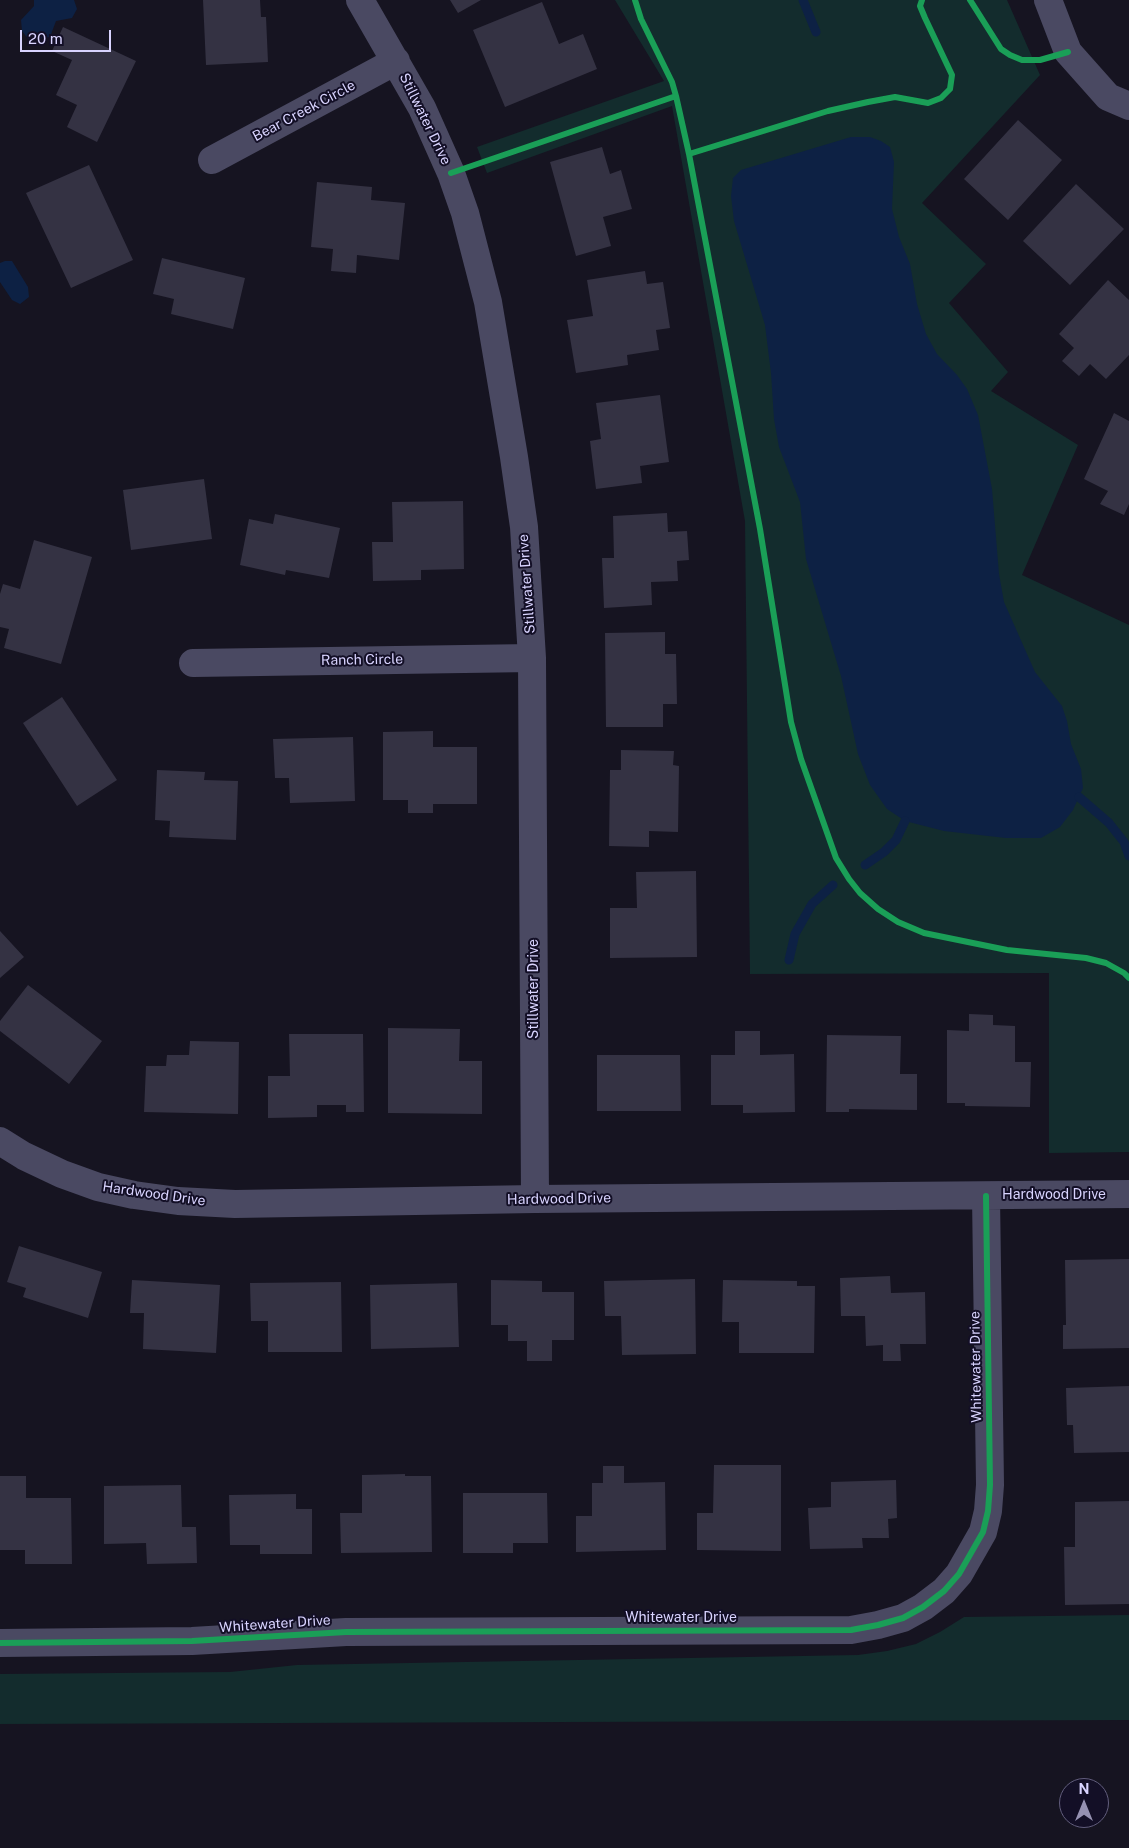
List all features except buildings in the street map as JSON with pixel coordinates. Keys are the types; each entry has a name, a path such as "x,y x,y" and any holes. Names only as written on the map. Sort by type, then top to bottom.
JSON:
{"street":[{"name":"Stillwater Drive","path":"360,0 422,108 451,173 465,213 488,302 524,527 532,658 536,1199"},
{"path":"1048,0 1068,52 1108,97 1129,106"},
{"name":"Bear Creek Circle","path":"212,160 396,61"},
{"name":"Ranch Circle","path":"193,663 532,658"},
{"name":"Hardwood Drive","path":"0,1141 24,1156 62,1174 98,1187 178,1200 235,1204 536,1199 1129,1194"},
{"name":"Whitewater Drive","path":"0,1643 192,1641 346,1632 851,1630 903,1618 923,1607 944,1591 959,1574 983,1532 988,1511 990,1485 986,1196"}],"green space":[{"path":"615,0 1007,0 1040,75 922,203 986,264 949,303 1008,372 991,391 1078,445 1022,575 1129,625 1129,1152 1049,1153 1049,973 750,974 745,521 672,106 487,173 477,147 664,81"},
{"path":"1129,1615 1129,1720 0,1724 0,1674 230,1672 297,1665 858,1655 916,1644 964,1617"}],"water":[{"path":"34,0 74,0 77,9 72,18 56,21 50,37 29,40 22,31 21,20 34,6"},
{"path":"851,137 870,137 890,147 894,162 892,209 899,237 910,264 917,304 926,334 937,354 957,375 967,389 978,415 992,489 999,574 1004,602 1035,672 1062,706 1071,744 1081,769 1083,788 1073,810 1060,827 1041,838 1006,838 944,831 905,821 887,809 870,785 858,754 841,676 806,559 800,502 779,447 774,419 765,325 734,221 731,196 733,178 741,170"},
{"path":"12,261 28,287 29,297 20,304 12,300 0,282 0,263"}],"waterway":[{"path":"803,0 816,32"},
{"path":"1079,797 1109,823 1124,842 1129,856"},
{"path":"865,865 884,852 896,840 905,821"},
{"path":"789,960 795,934 812,904 833,885"}],"cycle path":[{"path":"635,0 641,19 672,82 676,96 689,154 760,529 791,722 801,759 836,858 860,893 878,909 898,922 924,933 1007,950 1086,958 1106,963 1129,978"},
{"path":"689,154 828,111 868,102 895,97 928,103 941,98 950,89 952,75 920,6 922,0"},
{"path":"970,0 1001,49 1010,55 1022,60 1040,60 1068,52"},
{"path":"451,173 676,96"},
{"path":"0,1643 192,1641 346,1632 851,1630 903,1618 923,1607 944,1591 959,1574 983,1532 988,1511 990,1485 986,1196"}]}
